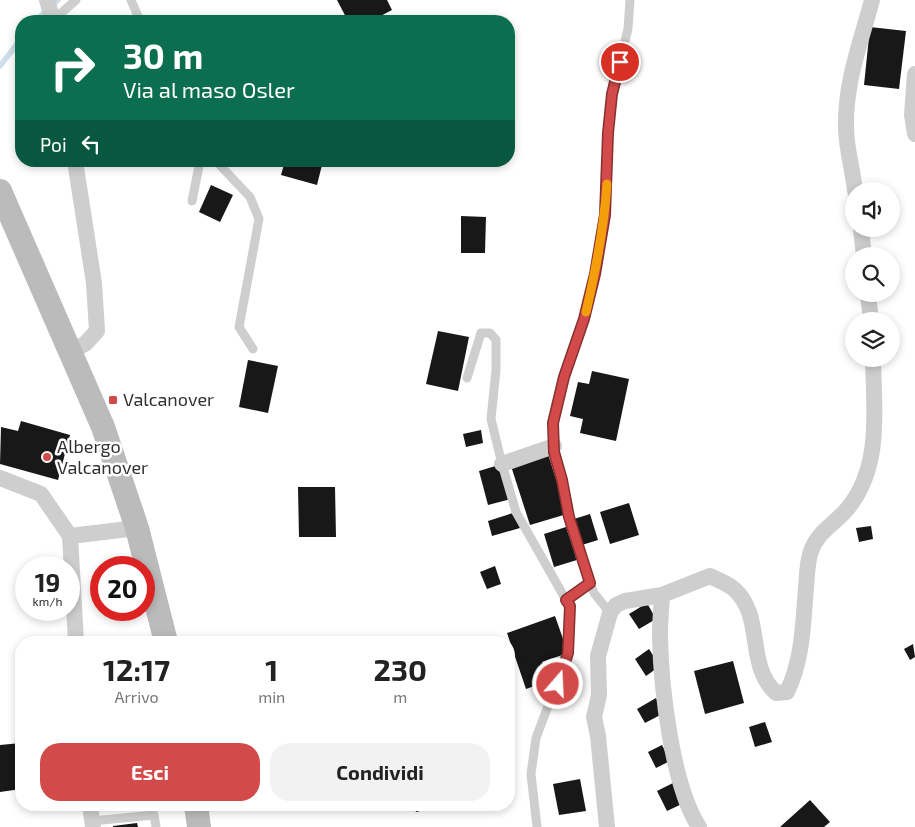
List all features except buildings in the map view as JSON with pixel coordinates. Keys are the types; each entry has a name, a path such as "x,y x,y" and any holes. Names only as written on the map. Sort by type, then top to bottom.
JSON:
{"main road":[{"path":"0,191 103,426 137,528 164,636"},
{"path":"197,811 199,827"}],"street":[{"path":"47,0 51,15"},
{"path":"854,182 846,128 847,98 854,58 872,0"},
{"path":"915,74 912,115 915,134"},
{"path":"70,352 86,344 97,331 94,283 76,167"},
{"path":"607,827 598,736 594,717 600,695 598,656 610,613 616,605 625,601 662,595 710,576 735,590 749,612 756,654 768,685 776,693 787,692 796,670 804,631 808,561 811,550 826,527 847,510 860,491 868,470 873,449 875,418 873,367"},
{"path":"502,464 554,446"},
{"path":"0,478 42,494 70,536 76,636"},
{"path":"70,536 137,528"},
{"path":"662,595 660,636 665,699 679,778 688,805 699,827"},
{"path":"91,811 92,824"}],"lane":[{"path":"59,15 76,0"},
{"path":"131,0 137,15"},
{"path":"610,613 594,593 569,517 554,446 553,423 564,377 584,319 600,244 605,215 608,133 612,94 628,29 630,0"},
{"path":"192,201 199,167"},
{"path":"222,167 250,197 259,219 239,327 253,349"},
{"path":"467,378 481,333 490,333 496,340 496,370 491,419 516,512 570,606 568,653 536,738 531,774 538,827"},
{"path":"566,600 590,583"},
{"path":"92,824 154,815 156,827"}],"waterway":[{"path":"42,15 58,0"},
{"path":"0,66 15,47"}],"slow traffic":[{"path":"586,312 595,274 605,215 607,184"}],"place":[{"name":"Valcanover","path":"113,400"},
{"name":"Albergo Valcanover","path":"47,457"}],"route":[{"path":"558,684 568,653 570,606 566,600 590,583 569,517 554,452 553,423 564,377 584,319 595,274 605,215 608,133 612,94 620,62"}]}
